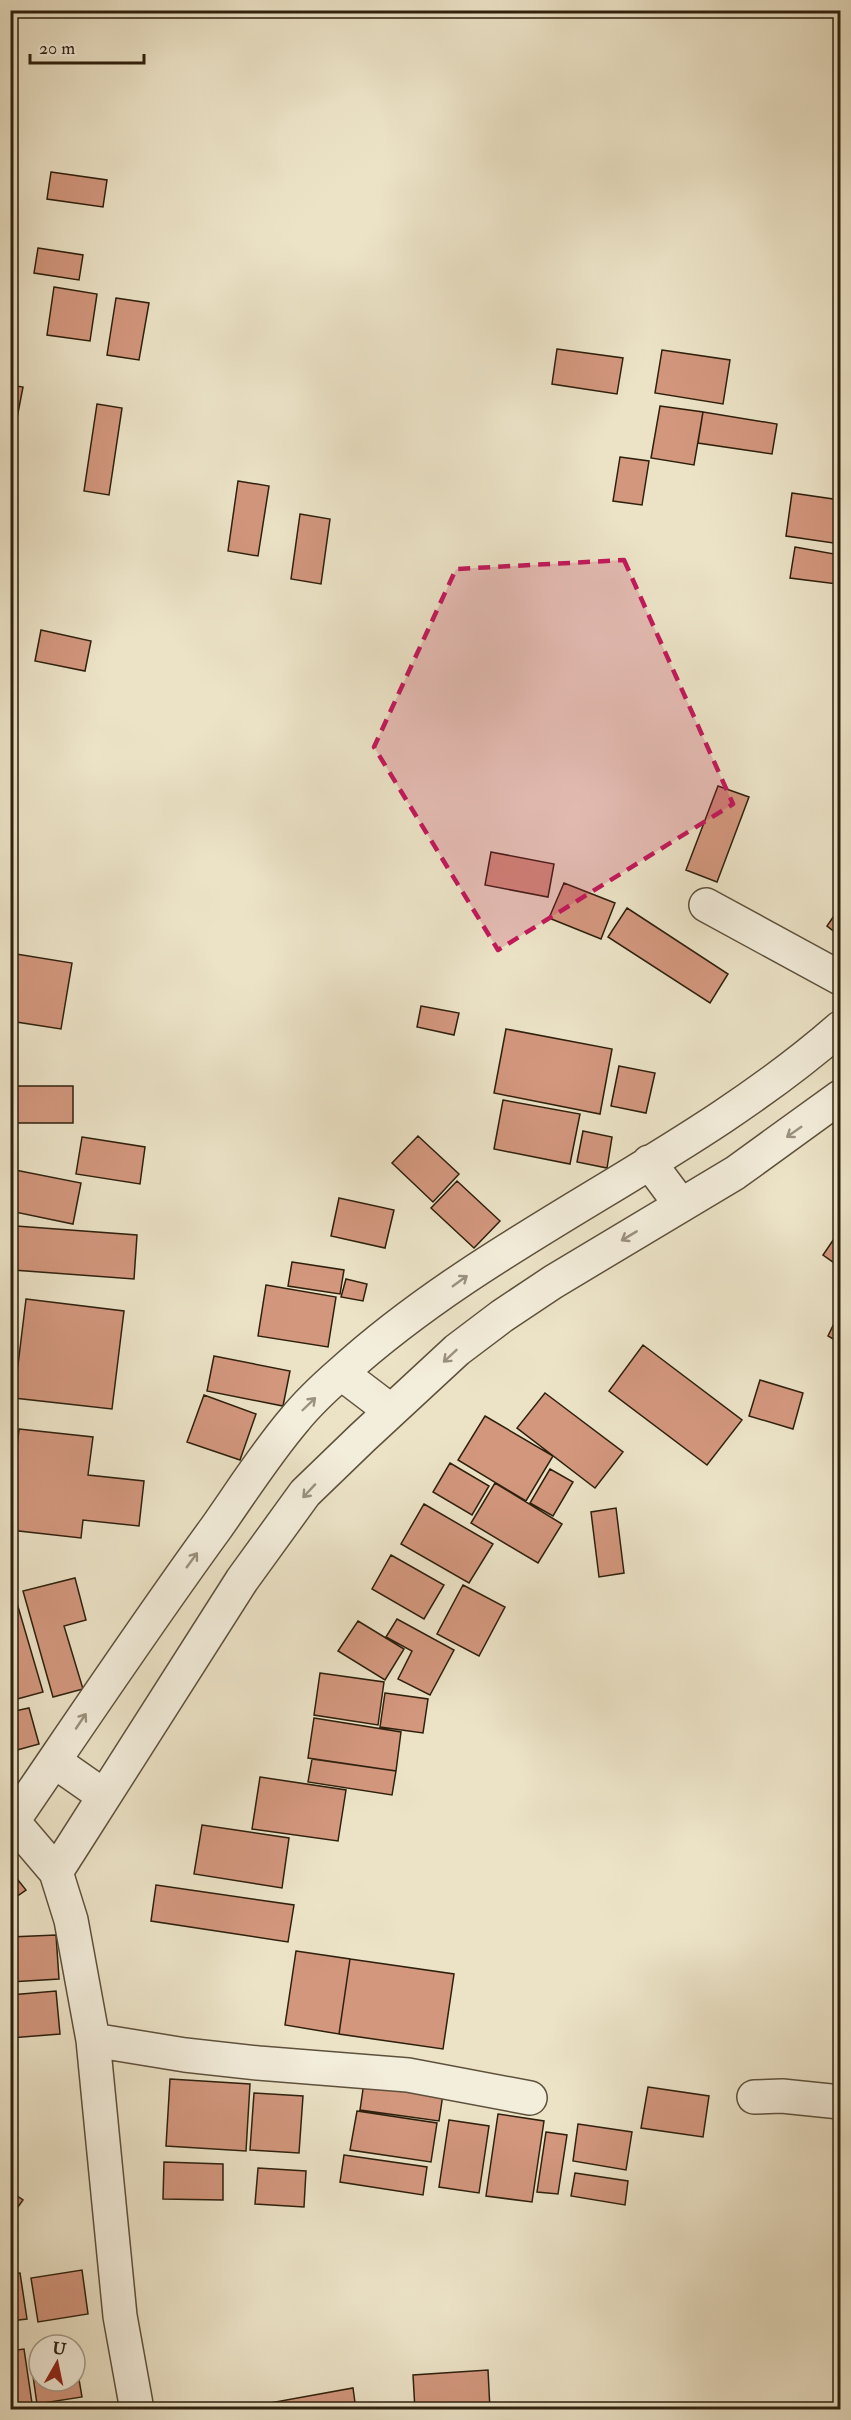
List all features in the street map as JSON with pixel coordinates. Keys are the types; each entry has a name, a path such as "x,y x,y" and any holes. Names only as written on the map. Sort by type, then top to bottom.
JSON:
{"street":[{"path":"706,905 840,978"},
{"path":"138,2409 120,2316 93,2040 71,1920 56,1872 12,1820 168,1593 296,1418 341,1373 398,1326 484,1264 720,1120 808,1056 840,1028"},
{"path":"56,1872 242,1580 305,1494 457,1350 502,1316 735,1173 840,1097"},
{"path":"650,1162 681,1205"},
{"path":"341,1373 391,1411"},
{"path":"54,1761 104,1796"},
{"path":"93,2040 185,2055 408,2075 530,2098"},
{"path":"754,2097 782,2096 840,2102"}],"highlighted area":[{"path":"624,560 733,804 498,950 374,747 456,569"}],"building":[{"path":"51,172 107,180 103,207 47,199"},
{"path":"38,248 83,255 79,280 34,273"},
{"path":"54,287 97,294 90,341 47,335"},
{"path":"116,298 149,303 139,360 107,355"},
{"path":"557,349 623,358 617,394 552,384"},
{"path":"662,350 730,360 723,404 655,393"},
{"path":"10,385 23,387 10,454"},
{"path":"97,404 122,408 109,495 84,491"},
{"path":"660,406 703,412 694,465 651,458"},
{"path":"840,407 840,446 835,445"},
{"path":"703,412 777,424 772,454 698,443"},
{"path":"620,457 649,461 642,505 613,501"},
{"path":"238,481 269,486 258,556 228,551"},
{"path":"792,493 840,500 840,544 786,536"},
{"path":"300,514 330,519 321,584 291,579"},
{"path":"795,547 840,555 837,584 790,578"},
{"path":"41,630 91,641 85,671 35,661"},
{"path":"718,786 749,797 717,882 686,870"},
{"path":"491,852 554,864 548,897 485,885"},
{"path":"564,883 615,903 601,939 549,918"},
{"path":"840,907 840,936 827,926"},
{"path":"627,908 728,974 710,1003 608,937"},
{"path":"10,953 72,963 61,1029 10,1021"},
{"path":"421,1006 459,1013 454,1035 417,1027"},
{"path":"506,1029 612,1049 600,1114 494,1093"},
{"path":"619,1066 655,1073 646,1113 611,1106"},
{"path":"10,1086 73,1086 73,1123 10,1123"},
{"path":"503,1100 580,1114 570,1164 494,1149"},
{"path":"583,1131 612,1137 607,1168 577,1162"},
{"path":"418,1136 459,1174 433,1202 392,1163"},
{"path":"82,1137 145,1147 140,1184 76,1174"},
{"path":"10,1169 81,1183 73,1224 10,1211"},
{"path":"457,1181 500,1221 474,1248 431,1208"},
{"path":"339,1198 394,1210 385,1248 331,1236"},
{"path":"16,1226 137,1235 134,1279 13,1270"},
{"path":"840,1230 840,1267 823,1255"},
{"path":"292,1262 344,1270 340,1294 288,1286"},
{"path":"346,1279 367,1284 363,1301 341,1297"},
{"path":"266,1285 336,1297 328,1347 258,1336"},
{"path":"26,1299 124,1311 112,1409 14,1398"},
{"path":"840,1311 840,1343 828,1336"},
{"path":"643,1345 742,1420 707,1465 609,1391"},
{"path":"214,1356 290,1371 283,1406 207,1391"},
{"path":"760,1380 803,1393 793,1429 749,1416"},
{"path":"545,1393 623,1452 595,1488 517,1428"},
{"path":"204,1395 256,1414 240,1460 187,1442"},
{"path":"485,1416 553,1456 526,1501 458,1460"},
{"path":"19,1429 93,1437 88,1475 144,1481 139,1526 83,1520 81,1538 10,1530"},
{"path":"450,1463 489,1486 472,1515 433,1492"},
{"path":"550,1469 573,1482 553,1516 530,1503"},
{"path":"495,1483 562,1524 538,1563 471,1523"},
{"path":"424,1504 493,1544 469,1583 401,1544"},
{"path":"616,1508 624,1573 599,1577 591,1512"},
{"path":"391,1555 444,1585 424,1619 372,1589"},
{"path":"75,1578 86,1620 64,1626 83,1689 53,1697 23,1591"},
{"path":"463,1585 505,1607 479,1656 437,1634"},
{"path":"14,1593 43,1692 10,1701 10,1594"},
{"path":"397,1619 454,1650 430,1695 398,1679 412,1651 386,1637"},
{"path":"358,1621 404,1649 385,1680 338,1651"},
{"path":"320,1673 384,1682 378,1725 314,1715"},
{"path":"385,1693 428,1699 423,1733 380,1727"},
{"path":"29,1708 39,1744 10,1752 10,1712"},
{"path":"314,1718 401,1732 396,1771 308,1758"},
{"path":"312,1759 396,1771 392,1795 308,1782"},
{"path":"260,1777 346,1790 338,1841 252,1829"},
{"path":"202,1825 289,1838 282,1888 194,1874"},
{"path":"10,1870 26,1890 10,1901"},
{"path":"156,1885 294,1905 288,1942 151,1921"},
{"path":"56,1935 59,1979 10,1982 10,1937"},
{"path":"296,1951 350,1959 339,2034 285,2025"},
{"path":"350,1959 454,1974 443,2049 339,2034"},
{"path":"56,1991 60,2034 10,2038 10,1995"},
{"path":"170,2079 250,2084 246,2151 166,2146"},
{"path":"364,2082 443,2094 439,2121 360,2110"},
{"path":"648,2087 709,2096 703,2137 641,2128"},
{"path":"254,2093 303,2096 299,2153 250,2150"},
{"path":"357,2111 437,2123 431,2162 350,2150"},
{"path":"498,2114 544,2121 532,2202 486,2196"},
{"path":"449,2120 489,2126 479,2193 439,2187"},
{"path":"578,2124 632,2132 626,2170 573,2161"},
{"path":"546,2132 567,2135 558,2194 537,2192"},
{"path":"344,2155 427,2167 423,2195 340,2182"},
{"path":"164,2162 223,2164 223,2200 163,2199"},
{"path":"258,2168 306,2171 304,2207 255,2204"},
{"path":"575,2173 628,2181 625,2205 571,2196"},
{"path":"10,2191 23,2200 10,2218"},
{"path":"82,2270 88,2314 38,2322 31,2278"},
{"path":"20,2273 27,2319 10,2321 10,2274"},
{"path":"24,2349 27,2393 30,2393 33,2410 10,2410 10,2351"},
{"path":"488,2370 490,2410 415,2410 413,2375"},
{"path":"353,2388 356,2410 265,2410 264,2404"},
{"path":"35,2393 81,2393 82,2397 37,2404"}]}
